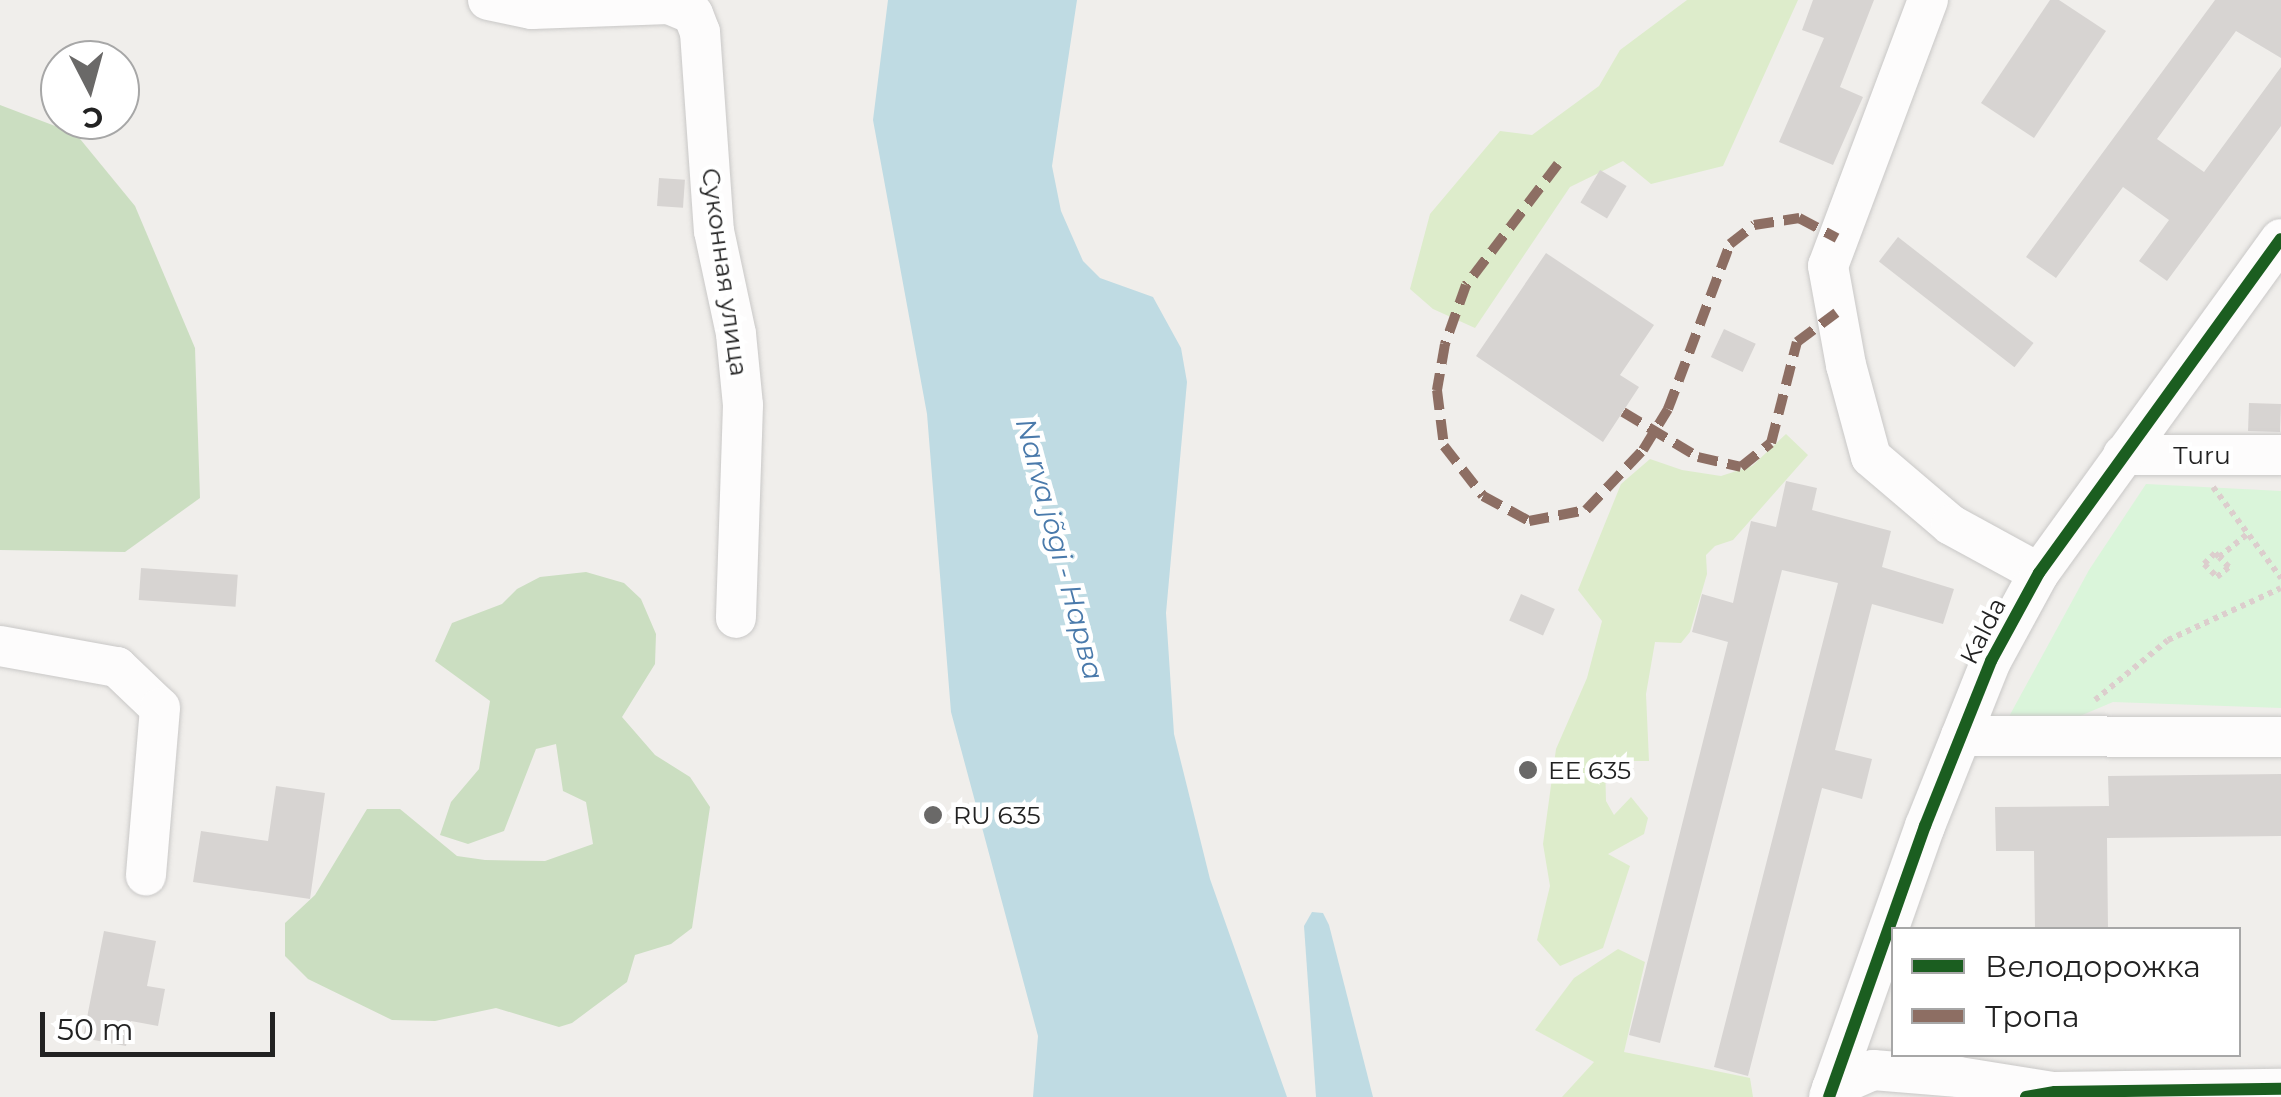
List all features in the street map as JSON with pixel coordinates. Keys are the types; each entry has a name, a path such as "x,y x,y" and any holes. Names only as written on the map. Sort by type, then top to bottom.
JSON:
{"street":[{"name":"Суконная улица","path":"488,0 532,9 670,4 692,14 700,32 714,231 736,334 743,405 736,618"},
{"path":"1928,0 1828,266 1846,365 1871,457 1950,526 2039,573"},
{"name":"Kalda","path":"1894,927 1991,661 2039,573 2281,239"},
{"name":"Turu","path":"2123,454 2281,455"},
{"path":"0,646 116,667 160,708 146,875"},
{"path":"1961,736 2281,737"},
{"name":"Kalda","path":"1836,1094 1891,936"},
{"path":"1836,1094 1873,1070 1958,1077 2040,1094 2281,1089"}],"path":[{"path":"2204,454 2213,487 2281,578"},
{"path":"2219,557 2246,534"},
{"path":"2071,737 2073,718 2168,640 2281,588"}],"green space":[{"path":"1687,0 1798,0 1723,166 1651,184 1623,161 1570,187 1475,328 1433,309 1410,289 1430,214 1500,131 1532,135 1599,86 1620,50"},
{"path":"0,105 40,120 40,140 81,140 135,206 195,348 200,498 125,552 0,550"},
{"path":"1786,434 1808,455 1733,540 1715,546 1706,555 1707,574 1690,632 1681,643 1655,642 1646,694 1649,761 1605,761 1606,801 1614,815 1631,797 1648,818 1644,834 1608,854 1630,866 1603,948 1560,966 1537,940 1550,886 1543,844 1556,749 1587,678 1602,621 1578,590 1621,484 1650,459 1682,470 1721,476 1752,466"},
{"path":"2146,484 2281,491 2281,708 2113,702 2073,719 2006,722 2089,570"},
{"path":"586,572 624,583 641,599 656,634 655,664 622,717 655,755 690,777 710,807 692,928 671,944 635,955 627,982 572,1023 559,1027 496,1008 435,1021 392,1020 308,979 285,956 285,923 315,895 367,809 400,809 457,856 545,861 593,844 586,802 563,791 556,744 536,749 504,831 468,844 440,835 451,802 479,769 490,701 435,661 452,623 502,604 517,589 540,577"},
{"path":"1618,949 1645,962 1624,1052 1750,1078 1753,1097 1562,1097 1594,1062 1535,1030 1574,978"}],"water":[{"name":"Narva jõgi - Нарва","path":"888,0 1077,0 1052,166 1061,211 1083,261 1100,278 1153,297 1181,348 1187,382 1166,613 1174,734 1210,879 1287,1097 1033,1097 1038,1036 951,712 927,414 873,120"},
{"path":"1312,912 1323,913 1329,925 1373,1097 1316,1097 1304,926"}],"building":[{"path":"1813,0 1874,0 1840,87 1863,97 1833,165 1779,142 1824,38 1802,30"},
{"path":"2050,0 2059,0 2106,31 2034,138 1981,103"},
{"path":"2215,0 2281,0 2281,58 2236,31 2157,139 2204,172 2281,67 2281,126 2167,281 2139,261 2169,220 2123,187 2056,278 2026,257"},
{"path":"1600,170 1627,186 1607,219 1580,203"},
{"path":"659,178 685,180 683,208 657,206"},
{"path":"1898,237 2034,343 2014,367 1879,261"},
{"path":"1546,253 1654,325 1620,375 1639,387 1603,442 1476,356"},
{"path":"1724,329 1756,344 1743,372 1711,357"},
{"path":"2249,403 2281,404 2280,432 2248,431"},
{"path":"1786,481 1817,488 1812,510 1891,531 1882,567 1954,589 1943,624 1872,604 1835,750 1872,759 1862,799 1822,788 1748,1076 1714,1067 1838,583 1782,570 1660,1043 1629,1035 1728,642 1692,632 1702,594 1733,603 1751,521 1776,527"},
{"path":"141,568 238,575 236,607 139,600"},
{"path":"1521,594 1555,609 1543,636 1509,620"},
{"path":"2281,774 2281,836 2107,838 2108,927 2035,927 2034,851 1996,851 1995,807 2109,806 2108,776"},
{"path":"276,786 325,793 310,899 193,882 201,831 268,841"},
{"path":"104,931 156,941 147,986 165,989 158,1026 131,1021 126,1046 83,1038"}],"marked path":[{"path":"1558,164 1466,285 1445,344 1437,390 1444,446 1483,496 1529,521 1586,510 1643,450 1668,409 1730,244 1754,225 1799,218 1837,238"},
{"path":"1623,412 1698,457 1741,467 1771,443 1797,342 1836,313"}],"cycle path":[{"path":"1829,1097 1925,826 1991,661 2039,573 2281,239"},
{"path":"2026,1097 2055,1092 2281,1089"}],"place":[{"name":"EE 635","path":"1528,770"},
{"name":"RU 635","path":"933,815"}]}
